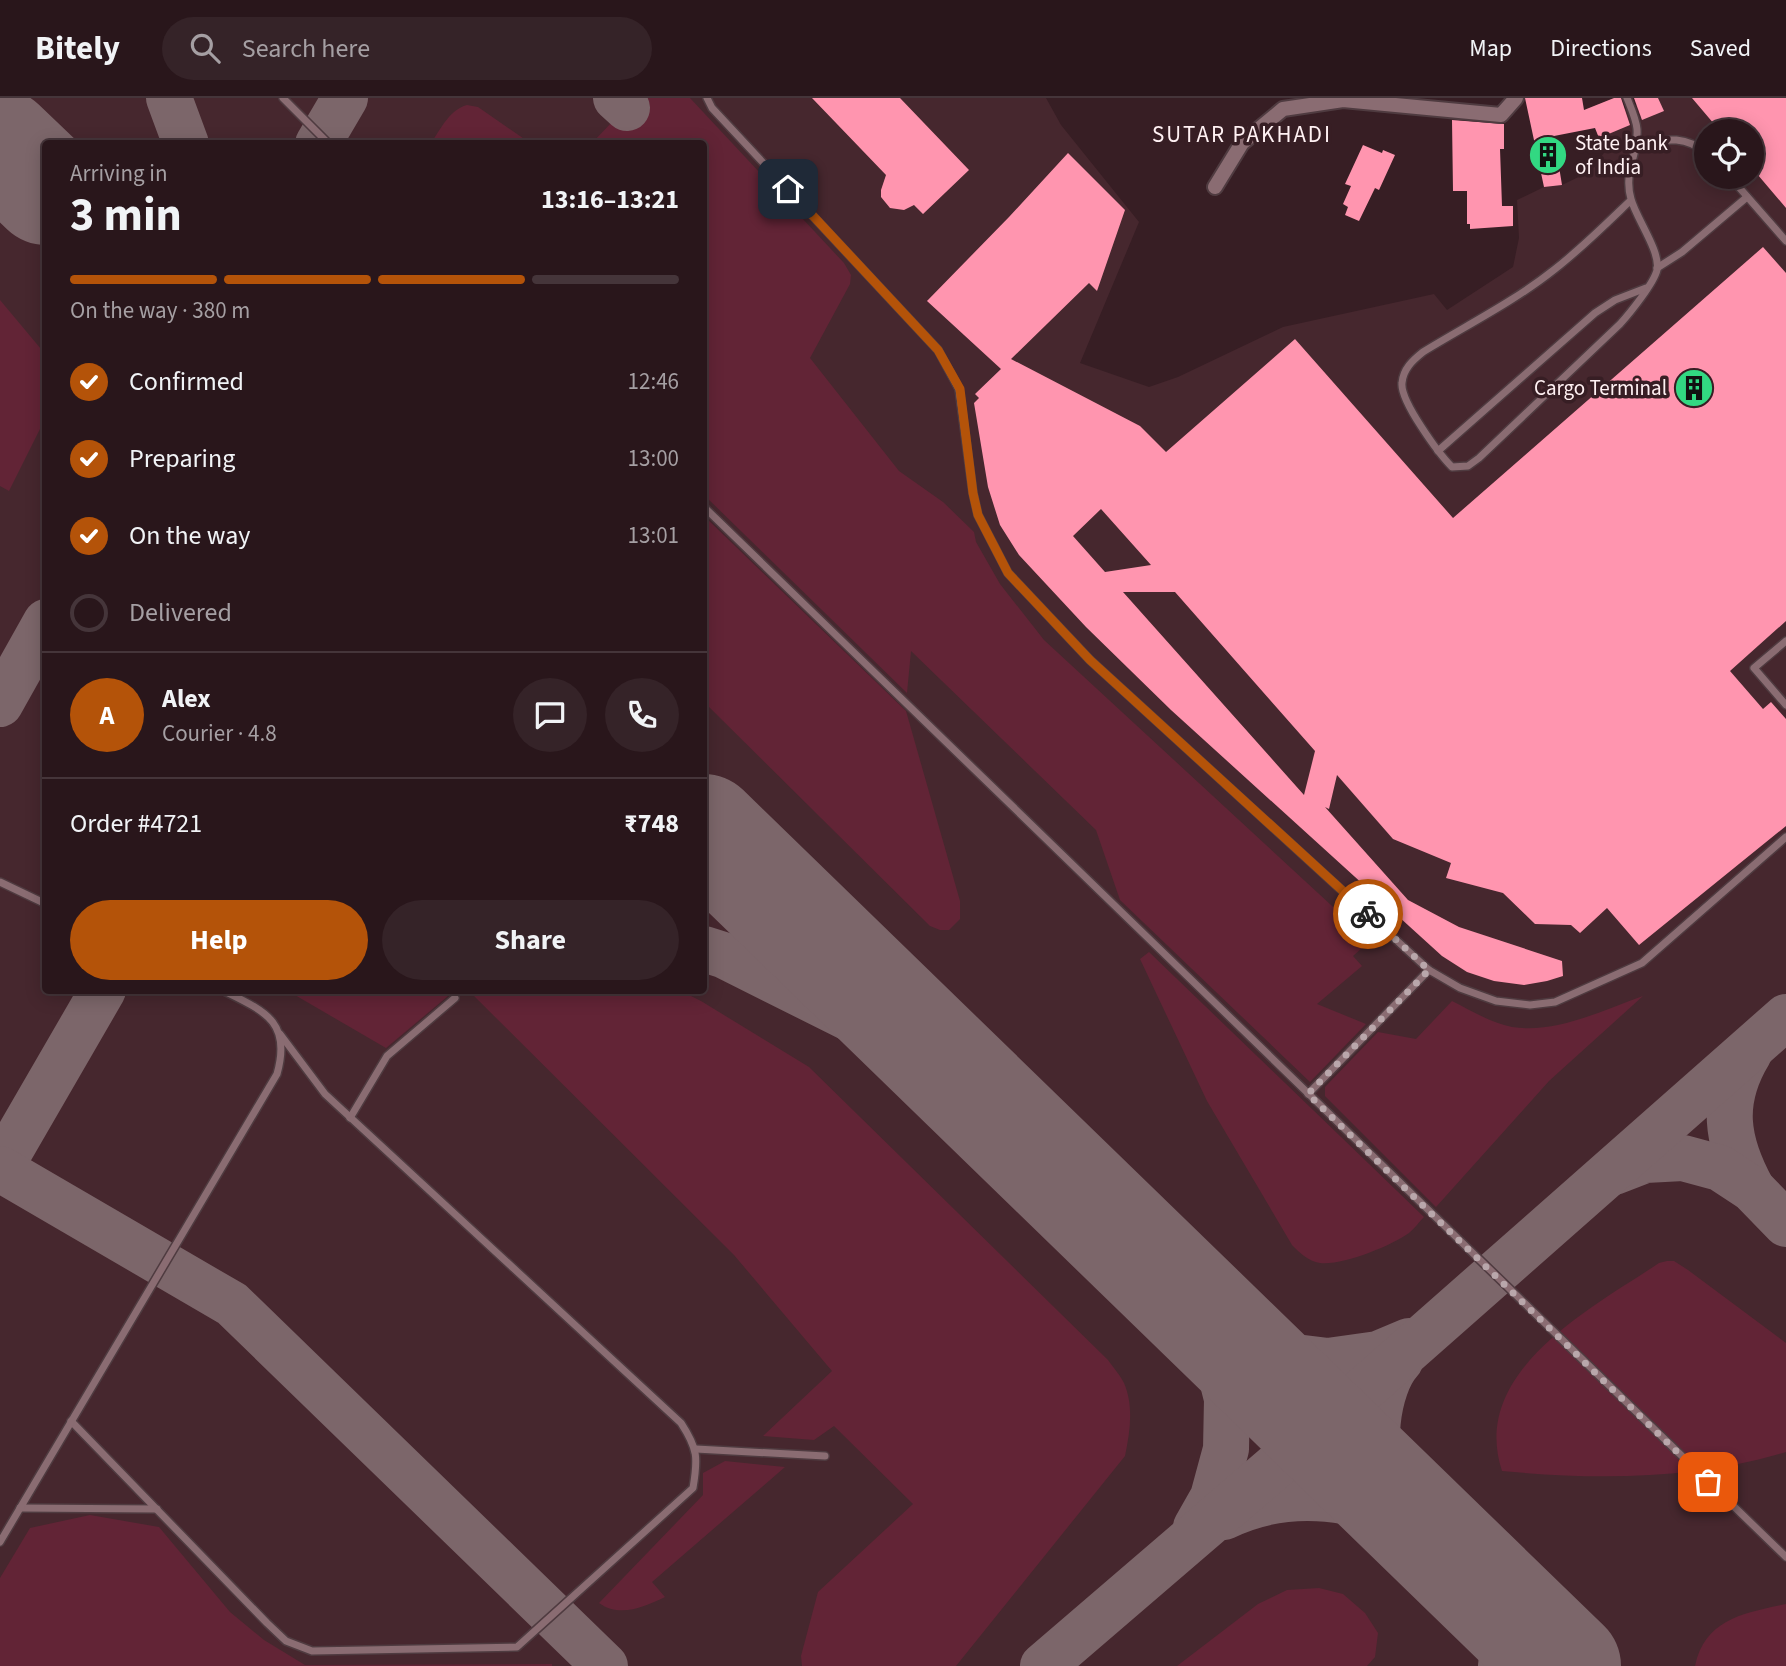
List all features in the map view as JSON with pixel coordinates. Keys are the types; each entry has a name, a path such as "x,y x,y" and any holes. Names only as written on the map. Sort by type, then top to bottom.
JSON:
{"street":[{"path":"1215,187 1242,143 1283,109 1343,100 1501,115 1516,98"}],"lane":[{"path":"283,98 326,140"},
{"path":"707,98 712,108 938,350 960,389 978,515 1008,573 1090,660 1429,970 1460,988 1496,1001 1530,1005 1555,1002 1642,963 1786,837"},
{"path":"1627,98 1637,129 1636,144 1628,170 1631,200 1657,260 1657,268"},
{"path":"1636,144 1670,139 1684,139 1694,144"},
{"path":"1740,189 1786,241"},
{"path":"1631,200 1588,242 1554,270 1410,362 1401,386 1405,398 1438,451 1452,467 1468,466 1620,324 1635,307 1657,268 1682,252 1747,197"},
{"path":"1438,451 1595,313 1615,300 1646,288"},
{"path":"707,510 1786,1557"},
{"path":"1786,641 1754,668 1786,705"},
{"path":"0,882 42,902"},
{"path":"1308,1094 1429,970"},
{"path":"71,1422 267,1623 286,1641 312,1651 517,1647 692,1488 698,1462 696,1449 681,1423 325,1094 269,1016 229,994"},
{"path":"350,1118 387,1056 454,998"},
{"path":"0,1542 277,1074 283,1054 280,1034"},
{"path":"696,1449 825,1456"},
{"path":"20,1508 157,1509"}],"shaded area":[{"path":"0,98 1046,98 1061,125 1139,222 1080,363 1149,387 1178,377 1283,327 1434,294 1447,310 1513,267 1519,238 1517,200 1544,187 1562,185 1589,172 1611,144 1600,120 1642,102 1642,98 1786,98 1786,1666 0,1666"},
{"path":"635,98 690,98 844,263 851,275 850,284 810,358 899,471 943,502 974,532 976,542 1000,584 1044,640 1370,941 1353,956 1362,966 1317,1004 1366,1024 1310,1082 1120,900 1096,830 911,651 907,693 707,498 707,140 595,140"},
{"path":"461,107 478,107 526,140 433,140 450,116"},
{"path":"0,300 42,350 42,425 9,491 0,486"},
{"path":"707,519 906,711 960,901 960,919 949,930 930,926 707,705"},
{"path":"1149,952 1424,1217 1411,1231 1366,1254 1329,1263 1312,1260 1292,1245 1207,1101 1140,959"},
{"path":"293,994 450,994 386,1048"},
{"path":"472,994 687,994 701,1001 809,1067 1108,1360 1127,1392 1130,1428 1125,1456 956,1666 802,1666 801,1656 818,1592 913,1504 834,1426 814,1440 763,1436 832,1371 734,1255"},
{"path":"1643,996 1549,1081 1436,1207 1325,1096 1325,1087 1378,1032 1416,1039 1452,1001 1496,1023 1529,1028 1562,1024"},
{"path":"1674,1261 1688,1270 1786,1343 1786,1452 1681,1473 1574,1476 1502,1471 1497,1435 1503,1403 1520,1373 1543,1346 1571,1322 1659,1263"},
{"path":"725,1461 785,1467 652,1582 665,1597 624,1610 615,1610 599,1603 703,1495 703,1473"},
{"path":"90,1515 159,1527 230,1612 264,1640 305,1665 552,1666 0,1666 0,1578 30,1528"},
{"path":"1319,1588 1343,1594 1365,1613 1378,1633 1375,1657 1367,1666 1177,1666 1258,1604 1287,1590"},
{"path":"1786,1604 1786,1666 1695,1666 1700,1650 1717,1628 1741,1615"}],"building":[{"path":"812,98 900,98 969,170 923,214 914,205 904,210 890,208 881,197 886,175"},
{"path":"1525,98 1582,98 1584,110 1614,98 1621,98 1630,125 1599,138 1595,128 1554,136 1562,185 1544,187"},
{"path":"1634,98 1658,98 1664,111 1642,120"},
{"path":"1692,98 1786,98 1786,208 1764,182 1764,119 1710,119"},
{"path":"1452,120 1504,124 1504,149 1500,149 1502,206 1513,206 1513,226 1470,229 1470,224 1467,224 1467,191 1453,191"},
{"path":"1363,145 1395,155 1379,190 1375,188 1359,221 1345,215 1348,207 1343,204 1351,186 1345,184"},
{"path":"1068,153 1125,210 1097,291 1089,283 1011,359 1140,426 1166,452 1295,339 1453,518 1763,247 1786,273 1786,621 1730,671 1763,709 1771,702 1786,719 1786,826 1639,945 1607,908 1580,933 1571,925 1535,924 1503,893 1446,878 1451,863 1393,839 1337,775 1329,809 1325,807 1408,900 1459,927 1562,961 1563,976 1524,985 1494,981 1467,972 1442,956 1171,710 1086,627 1019,555 1000,525 988,487 974,403 979,398 975,394 1001,369 927,301","holes":["1101,509 1151,565 1105,572 1073,536","1123,592 1175,592 1315,751 1304,795"]}],"taxiway":[{"path":"169,98 185,140"},
{"path":"320,140 345,98"},
{"path":"616,98 627,108"},
{"path":"0,704 42,629"},
{"path":"707,950 723,955 947,1067"},
{"path":"0,1168 101,994"},
{"path":"1043,1666 1320,1428 1786,1017"},
{"path":"1749,1053 1734,1088 1730,1121 1736,1154 1752,1189"},
{"path":"1614,1172 1645,1160 1683,1158 1720,1168 1752,1189 1786,1224"},
{"path":"0,1169 232,1304 605,1666"},
{"path":"1193,1305 1232,1336 1279,1355 1328,1361 1378,1354 1409,1341"},
{"path":"1194,1308 1215,1351 1227,1399 1226,1449 1213,1497 1196,1527"},
{"path":"1400,1361 1385,1387 1381,1404 1378,1458 1387,1487 1412,1517"},
{"path":"1224,1517 1248,1507 1294,1498 1341,1500 1412,1517"},
{"path":"1473,1577 1496,1619 1501,1641 1501,1666"}],"runway":[{"path":"0,145 42,185"},
{"path":"707,833 1565,1666"}],"way so far":[{"path":"1368,914 1429,970 1308,1094 1708,1482"}],"place":[{"name":"State bank of India","path":"1548,155"},
{"name":"Cargo Terminal","path":"1694,388"}],"district":[{"name":"SUTAR PAKHADI","path":"1242,134"}],"route":[{"path":"788,189 938,350 948,366 960,389 978,515 1008,573 1090,660 1368,914"}]}
